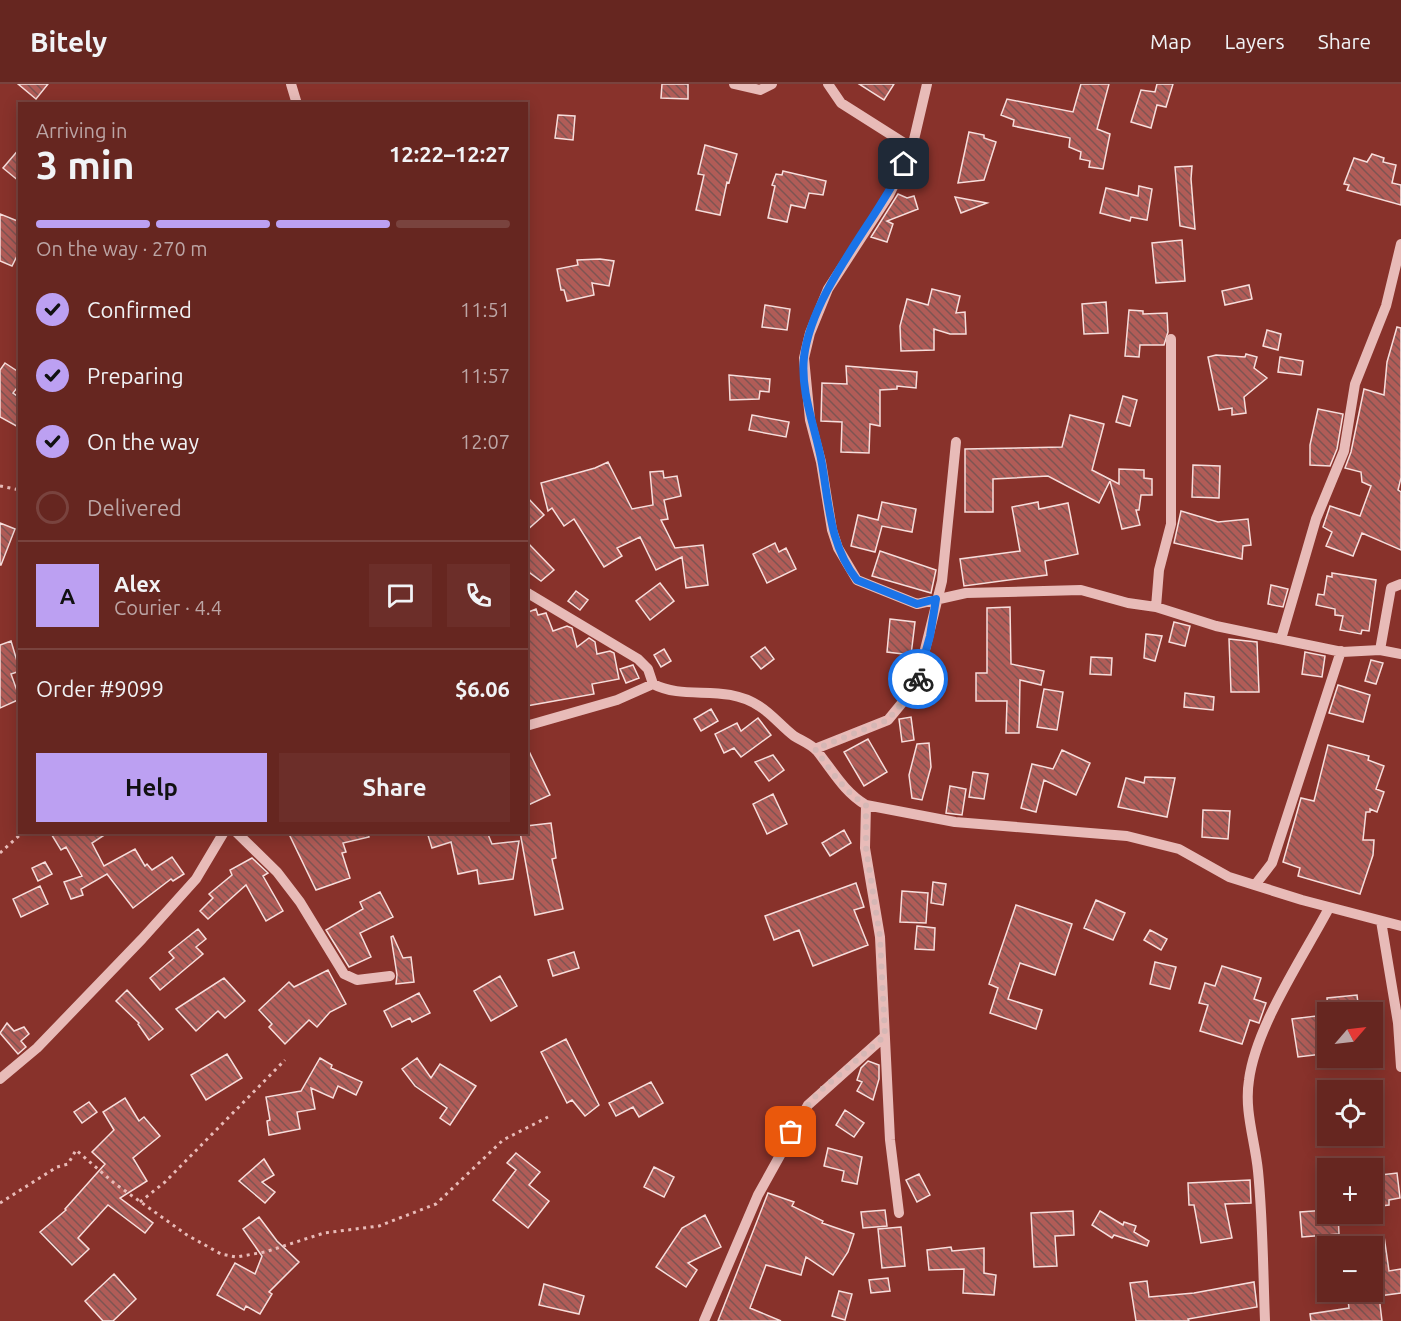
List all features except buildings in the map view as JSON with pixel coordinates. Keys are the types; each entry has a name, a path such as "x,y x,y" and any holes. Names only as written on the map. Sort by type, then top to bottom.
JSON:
{"street":[{"path":"291,84 296,102"},
{"path":"734,84 760,90 772,84"},
{"path":"828,84 841,103 912,148"},
{"path":"927,84 912,148 889,195 828,289 810,333 804,358 810,420 821,462 832,530 857,580 917,604 966,593 1081,591 1128,603 1156,607 1216,626 1341,651 1380,650 1401,654"},
{"path":"1281,639 1316,519 1344,451 1357,378 1386,306 1401,243"},
{"path":"1156,607 1159,570 1171,524 1171,339"},
{"path":"815,749 888,720 916,686 942,581 956,442"},
{"path":"1380,650 1391,588 1401,584"},
{"path":"528,593 638,659 648,669 653,684 665,690 721,692 740,696 759,705 793,735 815,749 836,778 856,799 866,805 955,822 1127,836 1179,849 1229,877 1329,908 1401,926"},
{"path":"1255,885 1272,863 1341,651"},
{"path":"528,725 617,700 653,684"},
{"path":"866,805 866,848 880,937 890,1140 899,1213"},
{"path":"0,1079 37,1048 89,998 181,897 196,879 223,834"},
{"path":"238,834 283,880 300,902 344,974 357,980 390,976"},
{"path":"1265,1321 1258,1167 1247,1107 1249,1080 1256,1053 1274,1007 1329,908"},
{"path":"1381,921 1398,1023 1401,1067"},
{"path":"704,1321 758,1195 808,1105 885,1036"}],"path":[{"path":"0,486 18,490"},
{"path":"0,852 21,834"},
{"path":"140,1202 165,1182 285,1060"},
{"path":"0,1203 57,1167 68,1164 76,1150 140,1202 187,1235 221,1254 247,1256 324,1233 379,1226 436,1204 503,1140 548,1117"}],"way so far":[{"path":"791,1132 820,1091 885,1036 880,937 866,848 866,805 856,799 836,778 815,749 888,720 916,686 918,679"}],"route":[{"path":"904,164 889,195 828,289 810,333 804,358 810,420 821,462 832,530 838,548 857,580 917,604 936,599 930,636 918,679"}]}
